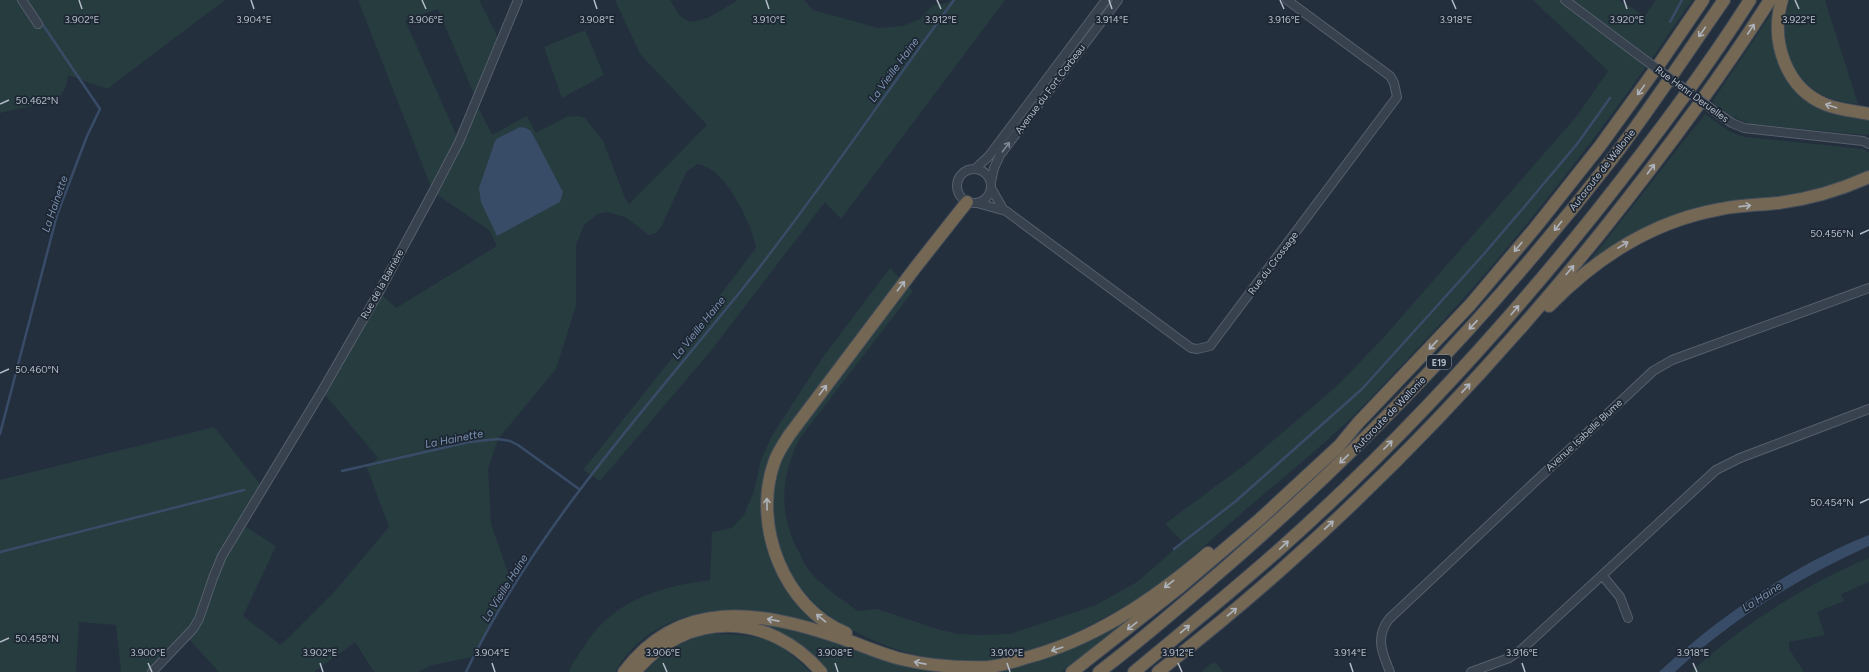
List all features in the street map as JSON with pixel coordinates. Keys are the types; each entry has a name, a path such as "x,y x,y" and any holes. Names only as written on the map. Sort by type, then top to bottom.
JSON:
{"highway":[{"path":"1072,672 1180,588 1260,519 1339,446 1358,423 1470,305 1535,228 1600,146 1660,64 1703,0"},
{"name":"Autoroute de Wallonie","path":"1098,672 1190,598 1298,503 1344,460 1482,316 1548,239 1613,157 1724,0"},
{"name":"Autoroute de Wallonie","path":"1134,672 1287,542 1359,474 1427,406 1493,335 1564,252 1631,168 1691,87 1750,0"},
{"path":"1158,672 1292,560 1369,487 1439,417 1508,343 1576,264 1645,177 1706,96 1770,0"},
{"path":"1782,0 1777,18 1777,38 1783,60 1792,77 1805,90 1826,104 1869,114"},
{"path":"1508,343 1590,268 1621,246 1651,230 1687,217 1722,208 1808,198 1843,188 1869,177"},
{"path":"878,651 866,641 833,628 802,599 789,582 779,564 772,541 767,500 770,479 774,462 790,434 914,268 972,202"},
{"path":"624,672 636,656 670,630 715,616 766,618 810,628 900,659 959,668 990,666 1038,655 1064,647 1130,612 1195,564 1358,423"},
{"path":"635,672 647,657 662,645 680,635 700,628 718,626 740,626 758,629 772,634 798,650 821,672"}],"street":[{"path":"22,0 38,24"},
{"name":"Rue de la Barrière","path":"152,672 193,629 199,619 222,556 334,371 379,292 459,142 518,0"},
{"name":"Avenue du Fort Corbeau","path":"975,168 989,156 1106,0"},
{"name":"Avenue du Fort Corbeau","path":"991,185 994,168 1000,155 1118,0"},
{"name":"Rue du Crossage","path":"1003,209 1191,348 1197,349 1210,346 1397,97 1394,83 1390,76 1287,0"},
{"name":"Rue Henri Deruelles","path":"1565,0 1732,123 1744,128 1867,142"},
{"path":"975,168 985,172 1003,209 972,202 959,195 956,185 964,171 975,168"},
{"path":"972,202 986,198 991,185"},
{"name":"Avenue Isabelle Blume","path":"1390,672 1380,642 1383,628 1389,619 1653,371 1672,360 1869,288"},
{"path":"1471,672 1517,653 1716,470 1740,458 1869,409"},
{"path":"1602,575 1620,597 1628,618"}],"green space":[{"path":"0,0 225,0 107,89 68,75 64,90 54,101 0,113"},
{"path":"358,0 479,0 501,44 479,96 473,92 438,9 405,20 459,141 476,103 492,135 527,116 536,133 566,117 577,116 585,118 603,141 625,198 629,204 707,125 640,54 615,0 670,0 680,16 690,22 708,18 738,0 804,0 813,10 878,28 903,26 920,19 933,5 948,3 951,0 1005,0 841,219 825,202 710,352 600,481 583,470 676,353 756,248 751,229 730,189 715,172 698,164 687,171 661,227 656,233 649,235 625,217 607,212 598,214 584,225 576,245 576,306 556,369 498,439 488,469 491,524 512,584 472,657 432,665 418,672 374,672 355,642 314,672 219,672 186,636 156,668 160,672 121,672 116,625 79,622 76,672 0,672 0,480 214,427 263,488 241,524 276,546 243,616 281,645 335,591 389,527 366,465 373,463 378,458 322,391 379,292 396,308 497,246 489,230 433,192"},
{"path":"1533,0 1619,0 1645,16 1656,0 1692,0 1661,46 1596,136 1528,223 1456,307 1347,422 1190,559 1147,592 1079,631 1040,648 1016,656 983,661 931,658 898,650 882,644 855,632 831,617 810,599 801,588 786,564 775,526 773,500 777,469 798,433 908,286 913,291 800,438 788,467 784,496 785,511 793,540 809,571 839,598 858,611 877,609 940,630 958,634 978,635 1010,634 1096,605 1137,582 1183,542 1165,524 1247,463 1338,385 1384,337 1576,117 1608,71"},
{"path":"1790,0 1825,0 1858,104 1838,100 1819,93 1808,85 1799,75 1788,52 1785,39 1786,12"},
{"path":"1773,11 1772,32 1774,47 1792,83 1869,117 1869,134 1865,135 1750,124 1727,114 1712,102"},
{"path":"585,30 604,75 562,98 544,47"},
{"path":"1705,114 1732,133 1745,137 1863,149 1869,152 1869,173 1805,194 1676,215 1643,228 1612,246 1588,263"},
{"path":"890,268 902,280 770,462 771,549 822,623 748,610 726,610 704,613 682,618 663,626 644,638 628,653 615,672 569,672 575,660 595,632 622,608 654,592 710,580 712,532 732,528 744,515 754,491 761,460 773,434 823,357"},
{"path":"1869,558 1869,582 1841,594 1844,601 1817,612 1825,635 1789,642 1789,649 1804,672 1691,672 1730,639 1775,608 1822,580"},
{"path":"1156,600 1061,672 994,672"},
{"path":"722,619 756,620 963,672 825,672 805,650"},
{"path":"711,634 742,635 765,640 787,651 810,672 645,672 666,652 692,639"},
{"path":"1216,663 1223,672 1201,672 1210,664"}],"water":[{"path":"520,127 531,131 563,192 560,202 497,236 481,202 479,188 495,141"},
{"name":"La Haine","path":"1869,535 1869,546 1791,586 1767,601 1719,634 1675,672 1659,672 1706,632 1758,594 1813,561"}],"waterway":[{"name":"La Vieille Haine","path":"466,672 494,619 525,568 558,519 631,425 771,252 825,180 954,0"},
{"path":"1670,22 1682,0"},
{"name":"La Hainette","path":"0,434 57,215 87,136 100,109 41,22"},
{"path":"1174,549 1236,501 1362,389 1483,255 1525,206 1577,144 1610,98"},
{"name":"La Hainette","path":"342,471 469,442 498,439 510,441 518,445 579,489"},
{"path":"0,552 244,490"}]}
